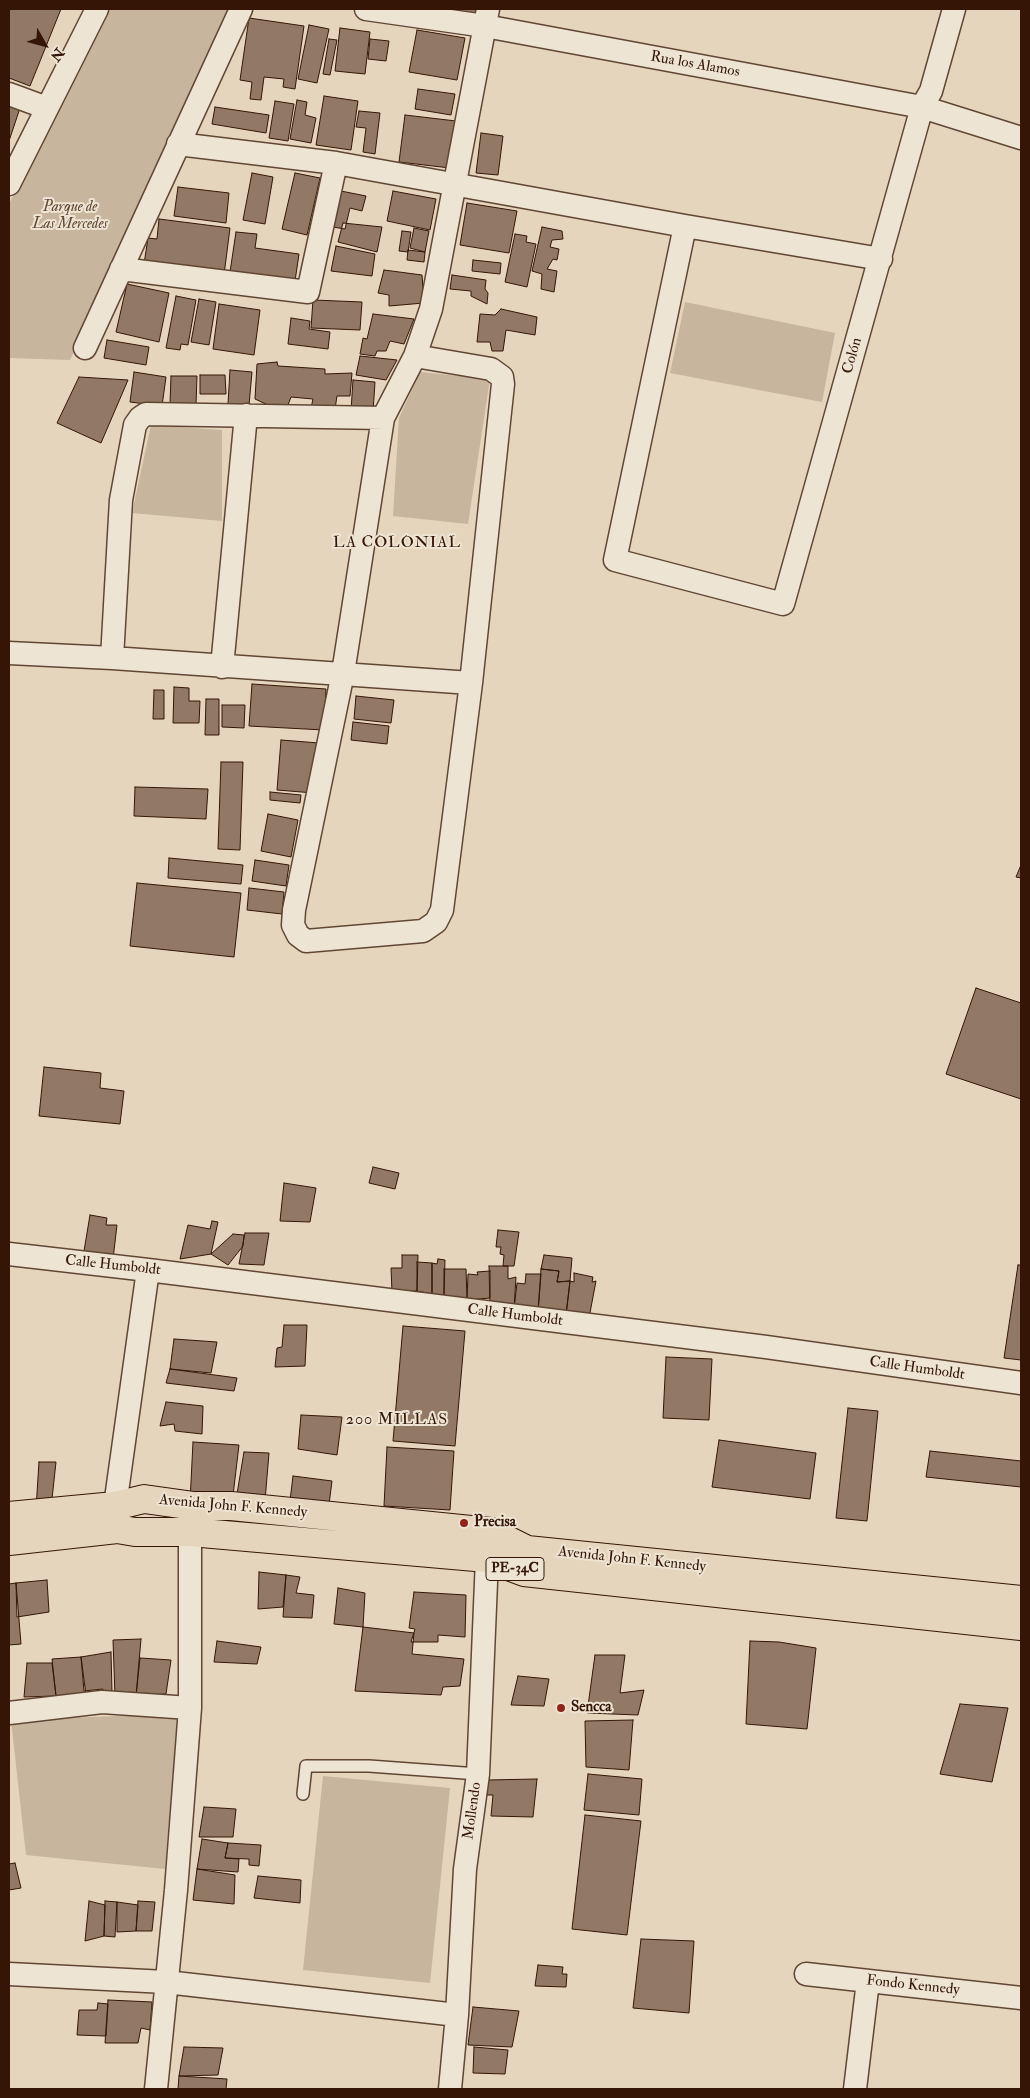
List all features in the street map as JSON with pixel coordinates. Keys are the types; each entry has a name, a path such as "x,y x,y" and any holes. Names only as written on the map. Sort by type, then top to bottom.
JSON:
{"main road":[{"name":"Avenida John F. Kennedy","path":"9,1516 116,1518 135,1532 192,1519 231,1506 491,1532 527,1550 637,1572 910,1601 1021,1600"},
{"name":"Avenida John F. Kennedy","path":"9,1541 116,1518"},
{"name":"Avenida John F. Kennedy","path":"192,1519 487,1558 524,1572 637,1572"},
{"name":"Avenida John F. Kennedy","path":"910,1601 1021,1626"}],"street":[{"path":"9,184 97,9"},
{"path":"85,348 241,9"},
{"name":"Rua los Alamos","path":"366,9 487,18 922,107 1021,138"},
{"name":"Colón","path":"686,226 615,560 783,604 922,107 931,91 954,9"},
{"path":"414,356 491,369 502,377 491,505 442,910 436,922 423,930 306,941 298,935 293,925 294,910 343,673 383,418 414,356 431,309 487,18"},
{"path":"9,94 47,108"},
{"path":"178,144 336,163 881,259"},
{"path":"121,269 308,292 336,163"},
{"path":"112,658 121,500 135,425 146,414 383,418"},
{"path":"222,667 246,415"},
{"path":"9,652 471,682"},
{"name":"Calle Humboldt","path":"9,1254 766,1348 1021,1383"},
{"path":"116,1518 148,1270"},
{"path":"156,2089 176,1890 190,1708 192,1519"},
{"name":"Mollendo","path":"450,2089 457,2015 465,1869 478,1774 487,1558 491,1532"},
{"path":"9,1713 102,1702 190,1708"},
{"path":"9,1974 166,1982 457,2015"},
{"name":"Fondo Kennedy","path":"806,1974 1021,1998"},
{"path":"855,2089 868,1981"}],"lane":[{"path":"303,1794 306,1766 369,1766 478,1774"}],"green space":[{"name":"Parque de Las Mercedes","path":"107,9 235,9 70,360 9,358 9,204"},
{"path":"685,302 835,333 822,402 670,373"},
{"path":"420,372 490,379 468,524 393,516 399,418"},
{"path":"151,425 222,430 222,521 132,513"},
{"path":"214,1517 295,1525 295,1529 214,1521"},
{"path":"174,1714 177,1720 165,1869 26,1855 11,1720"},
{"path":"323,1776 450,1788 430,1983 303,1970"}],"building":[{"path":"9,9 61,9 30,86 9,78"},
{"path":"429,9 478,9 478,15"},
{"path":"249,18 304,26 295,89 283,87 284,79 264,77 261,100 250,99 252,82 240,80"},
{"path":"309,25 329,29 317,83 298,79"},
{"path":"340,28 370,32 365,74 335,71"},
{"path":"417,30 465,38 457,80 409,72"},
{"path":"329,39 337,40 330,75 323,74"},
{"path":"370,39 389,41 386,61 368,59"},
{"path":"418,89 455,94 451,115 415,109"},
{"path":"324,96 358,101 351,150 316,145"},
{"path":"297,100 307,102 305,115 316,118 311,143 290,139"},
{"path":"9,101 21,105 9,141"},
{"path":"275,101 294,104 288,141 269,138"},
{"path":"215,107 269,115 266,133 212,124"},
{"path":"359,111 380,113 375,154 363,152 366,128 356,127"},
{"path":"405,115 456,121 450,168 399,162"},
{"path":"481,133 503,136 498,175 476,173"},
{"path":"252,173 273,177 265,224 243,220"},
{"path":"295,173 320,178 307,235 282,229"},
{"path":"178,187 229,193 226,223 174,216"},
{"path":"341,191 366,196 362,211 350,208 345,229 333,227"},
{"path":"393,191 436,199 430,230 387,221"},
{"path":"467,203 517,211 509,253 460,245"},
{"path":"159,219 230,228 224,275 144,264 148,238 157,239"},
{"path":"343,223 382,227 377,252 338,242"},
{"path":"542,227 562,231 563,239 552,240 550,247 559,249 557,260 553,259 547,269 557,271 554,292 541,289 542,274 532,271"},
{"path":"414,228 429,231 425,252 410,248"},
{"path":"402,231 411,232 408,252 399,251"},
{"path":"236,232 257,234 255,248 299,254 295,281 230,272"},
{"path":"515,234 527,236 526,242 536,244 527,287 505,282"},
{"path":"336,246 375,254 372,276 331,271"},
{"path":"408,250 425,252 424,262 407,260"},
{"path":"473,260 501,263 500,274 472,271"},
{"path":"384,270 422,275 424,303 389,306 389,295 378,293"},
{"path":"452,275 486,280 487,304 471,296 471,291 450,289"},
{"path":"127,284 169,293 159,342 116,332"},
{"path":"176,296 196,300 188,345 181,344 180,350 166,348"},
{"path":"199,299 216,302 209,345 191,342"},
{"path":"313,300 362,302 360,330 311,328"},
{"path":"219,304 260,310 254,355 213,349"},
{"path":"501,309 537,317 535,335 506,330 503,351 492,351 490,342 477,342 480,314 495,315"},
{"path":"373,314 414,319 404,344 390,341 386,351 377,351 375,356 360,354 363,338 367,339"},
{"path":"291,318 310,321 309,329 330,332 328,349 288,344"},
{"path":"107,340 149,347 146,365 104,358"},
{"path":"360,356 397,360 386,380 356,375"},
{"path":"277,362 278,366 325,369 325,374 352,373 350,396 337,396 335,409 311,408 313,399 291,397 288,405 268,405 255,399 257,364"},
{"path":"230,370 252,372 249,405 228,404"},
{"path":"134,372 166,377 162,406 130,402"},
{"path":"200,375 225,375 226,394 200,394"},
{"path":"171,376 197,376 196,405 170,404"},
{"path":"79,377 128,380 101,443 57,423"},
{"path":"353,380 375,382 373,412 351,411"},
{"path":"252,684 326,689 324,730 249,726"},
{"path":"174,687 189,688 189,701 200,701 199,723 173,723"},
{"path":"154,690 164,690 164,719 153,719"},
{"path":"356,696 394,700 391,723 354,719"},
{"path":"206,699 219,699 219,735 205,735"},
{"path":"222,705 245,705 244,728 222,727"},
{"path":"353,722 389,726 387,744 351,740"},
{"path":"281,740 319,743 314,793 277,790"},
{"path":"221,762 243,762 240,850 218,849"},
{"path":"135,787 208,789 206,819 134,816"},
{"path":"270,792 301,795 300,803 270,800"},
{"path":"268,814 298,820 291,857 261,851"},
{"path":"169,858 243,865 241,884 168,878"},
{"path":"255,860 289,865 286,886 252,881"},
{"path":"1021,865 1021,878 1016,877"},
{"path":"137,883 241,893 234,957 130,946"},
{"path":"249,888 284,892 282,914 247,910"},
{"path":"976,988 1021,1003 1021,1099 946,1074"},
{"path":"44,1067 101,1073 100,1088 124,1091 120,1124 39,1116"},
{"path":"373,1167 399,1173 395,1189 369,1183"},
{"path":"284,1183 316,1188 310,1222 280,1221"},
{"path":"90,1215 107,1218 106,1225 117,1225 113,1259 83,1257"},
{"path":"212,1221 218,1222 211,1254 180,1259 188,1225 210,1229"},
{"path":"498,1230 519,1232 514,1266 503,1266 504,1255 500,1254 501,1247 496,1247"},
{"path":"245,1233 269,1233 264,1265 239,1264"},
{"path":"233,1234 244,1235 243,1246 228,1265 211,1254"},
{"path":"402,1255 418,1255 417,1291 392,1292 391,1268 402,1268"},
{"path":"544,1255 572,1258 570,1281 557,1282 559,1271 541,1269"},
{"path":"438,1259 445,1260 444,1295 432,1294 432,1263 437,1264"},
{"path":"417,1262 432,1263 432,1294 417,1291"},
{"path":"1018,1265 1021,1265 1021,1360 1004,1358"},
{"path":"489,1266 508,1266 508,1279 516,1277 514,1309 490,1307"},
{"path":"444,1269 466,1269 467,1300 444,1302"},
{"path":"541,1269 559,1271 557,1282 570,1281 566,1315 538,1312"},
{"path":"490,1271 490,1298 467,1300 468,1274 478,1275 477,1272"},
{"path":"574,1273 593,1277 592,1282 596,1281 589,1318 566,1315 570,1281 574,1282"},
{"path":"526,1274 541,1274 538,1312 514,1309 517,1283 525,1284"},
{"path":"284,1325 307,1325 305,1366 275,1367 277,1348 282,1347"},
{"path":"403,1326 465,1331 455,1446 393,1441"},
{"path":"174,1339 217,1342 211,1373 170,1369"},
{"path":"666,1357 712,1359 709,1420 663,1418"},
{"path":"170,1369 237,1378 234,1391 166,1383"},
{"path":"166,1402 203,1406 202,1434 175,1431 174,1424 160,1426"},
{"path":"848,1408 878,1411 867,1521 836,1518"},
{"path":"301,1415 342,1417 337,1455 298,1449"},
{"path":"719,1440 816,1453 810,1499 712,1487"},
{"path":"193,1442 239,1445 232,1504 190,1502"},
{"path":"387,1447 454,1451 450,1510 384,1506"},
{"path":"930,1451 1021,1461 1021,1487 926,1477"},
{"path":"244,1452 269,1453 265,1501 236,1500"},
{"path":"39,1462 56,1462 51,1508 36,1509"},
{"path":"293,1476 332,1481 328,1512 289,1509"},
{"path":"259,1572 286,1575 283,1607 258,1609"},
{"path":"286,1575 300,1577 296,1593 314,1595 312,1618 283,1617"},
{"path":"47,1580 49,1612 17,1617 16,1583"},
{"path":"16,1583 21,1644 9,1645 9,1584"},
{"path":"338,1588 365,1593 363,1627 334,1624"},
{"path":"414,1592 466,1595 465,1637 438,1635 438,1642 411,1642 415,1629 409,1628"},
{"path":"363,1627 414,1633 412,1654 464,1659 460,1686 443,1687 441,1695 355,1691"},
{"path":"141,1639 136,1696 115,1696 113,1640"},
{"path":"217,1641 261,1647 257,1664 214,1662"},
{"path":"750,1641 779,1642 816,1648 807,1729 746,1724"},
{"path":"111,1652 112,1692 103,1694 103,1689 84,1691 81,1657"},
{"path":"595,1655 625,1655 620,1693 644,1690 638,1715 587,1713"},
{"path":"81,1657 86,1695 56,1696 52,1659"},
{"path":"140,1658 171,1660 166,1694 136,1696"},
{"path":"27,1663 52,1663 56,1696 24,1697"},
{"path":"518,1676 549,1679 544,1706 511,1705"},
{"path":"960,1704 1008,1708 992,1782 940,1774"},
{"path":"633,1720 629,1770 586,1767 585,1721"},
{"path":"588,1774 642,1779 639,1815 584,1810"},
{"path":"537,1779 533,1817 491,1816 493,1795 487,1795 488,1780"},
{"path":"204,1807 236,1809 233,1837 199,1837"},
{"path":"585,1815 641,1821 627,1935 572,1929"},
{"path":"202,1839 228,1843 225,1858 239,1859 238,1872 197,1869"},
{"path":"228,1843 261,1845 259,1866 249,1865 249,1859 225,1858"},
{"path":"15,1863 21,1888 9,1890 9,1864"},
{"path":"197,1869 235,1875 234,1904 193,1900"},
{"path":"258,1876 301,1880 300,1903 254,1898"},
{"path":"89,1901 105,1905 104,1936 85,1941"},
{"path":"105,1901 117,1902 115,1937 104,1936"},
{"path":"138,1901 155,1902 152,1931 136,1931"},
{"path":"117,1902 138,1905 136,1931 117,1932"},
{"path":"641,1939 694,1941 689,2013 633,2008"},
{"path":"538,1965 563,1967 562,1974 567,1974 566,1987 535,1986"},
{"path":"108,2000 152,2002 150,2030 141,2028 138,2043 105,2043"},
{"path":"98,2003 108,2004 106,2036 77,2035 79,2010 97,2010"},
{"path":"473,2007 519,2011 512,2047 468,2045"},
{"path":"184,2047 223,2048 218,2075 179,2076"},
{"path":"474,2047 508,2050 505,2074 473,2073"},
{"path":"179,2076 227,2079 226,2089 178,2089"}],"place":[{"name":"Precisa","path":"464,1523"},
{"name":"Sencca","path":"561,1708"}],"district":[{"name":"LA COLONIAL","path":"397,544"},
{"name":"200 MILLAS","path":"397,1421"}]}
